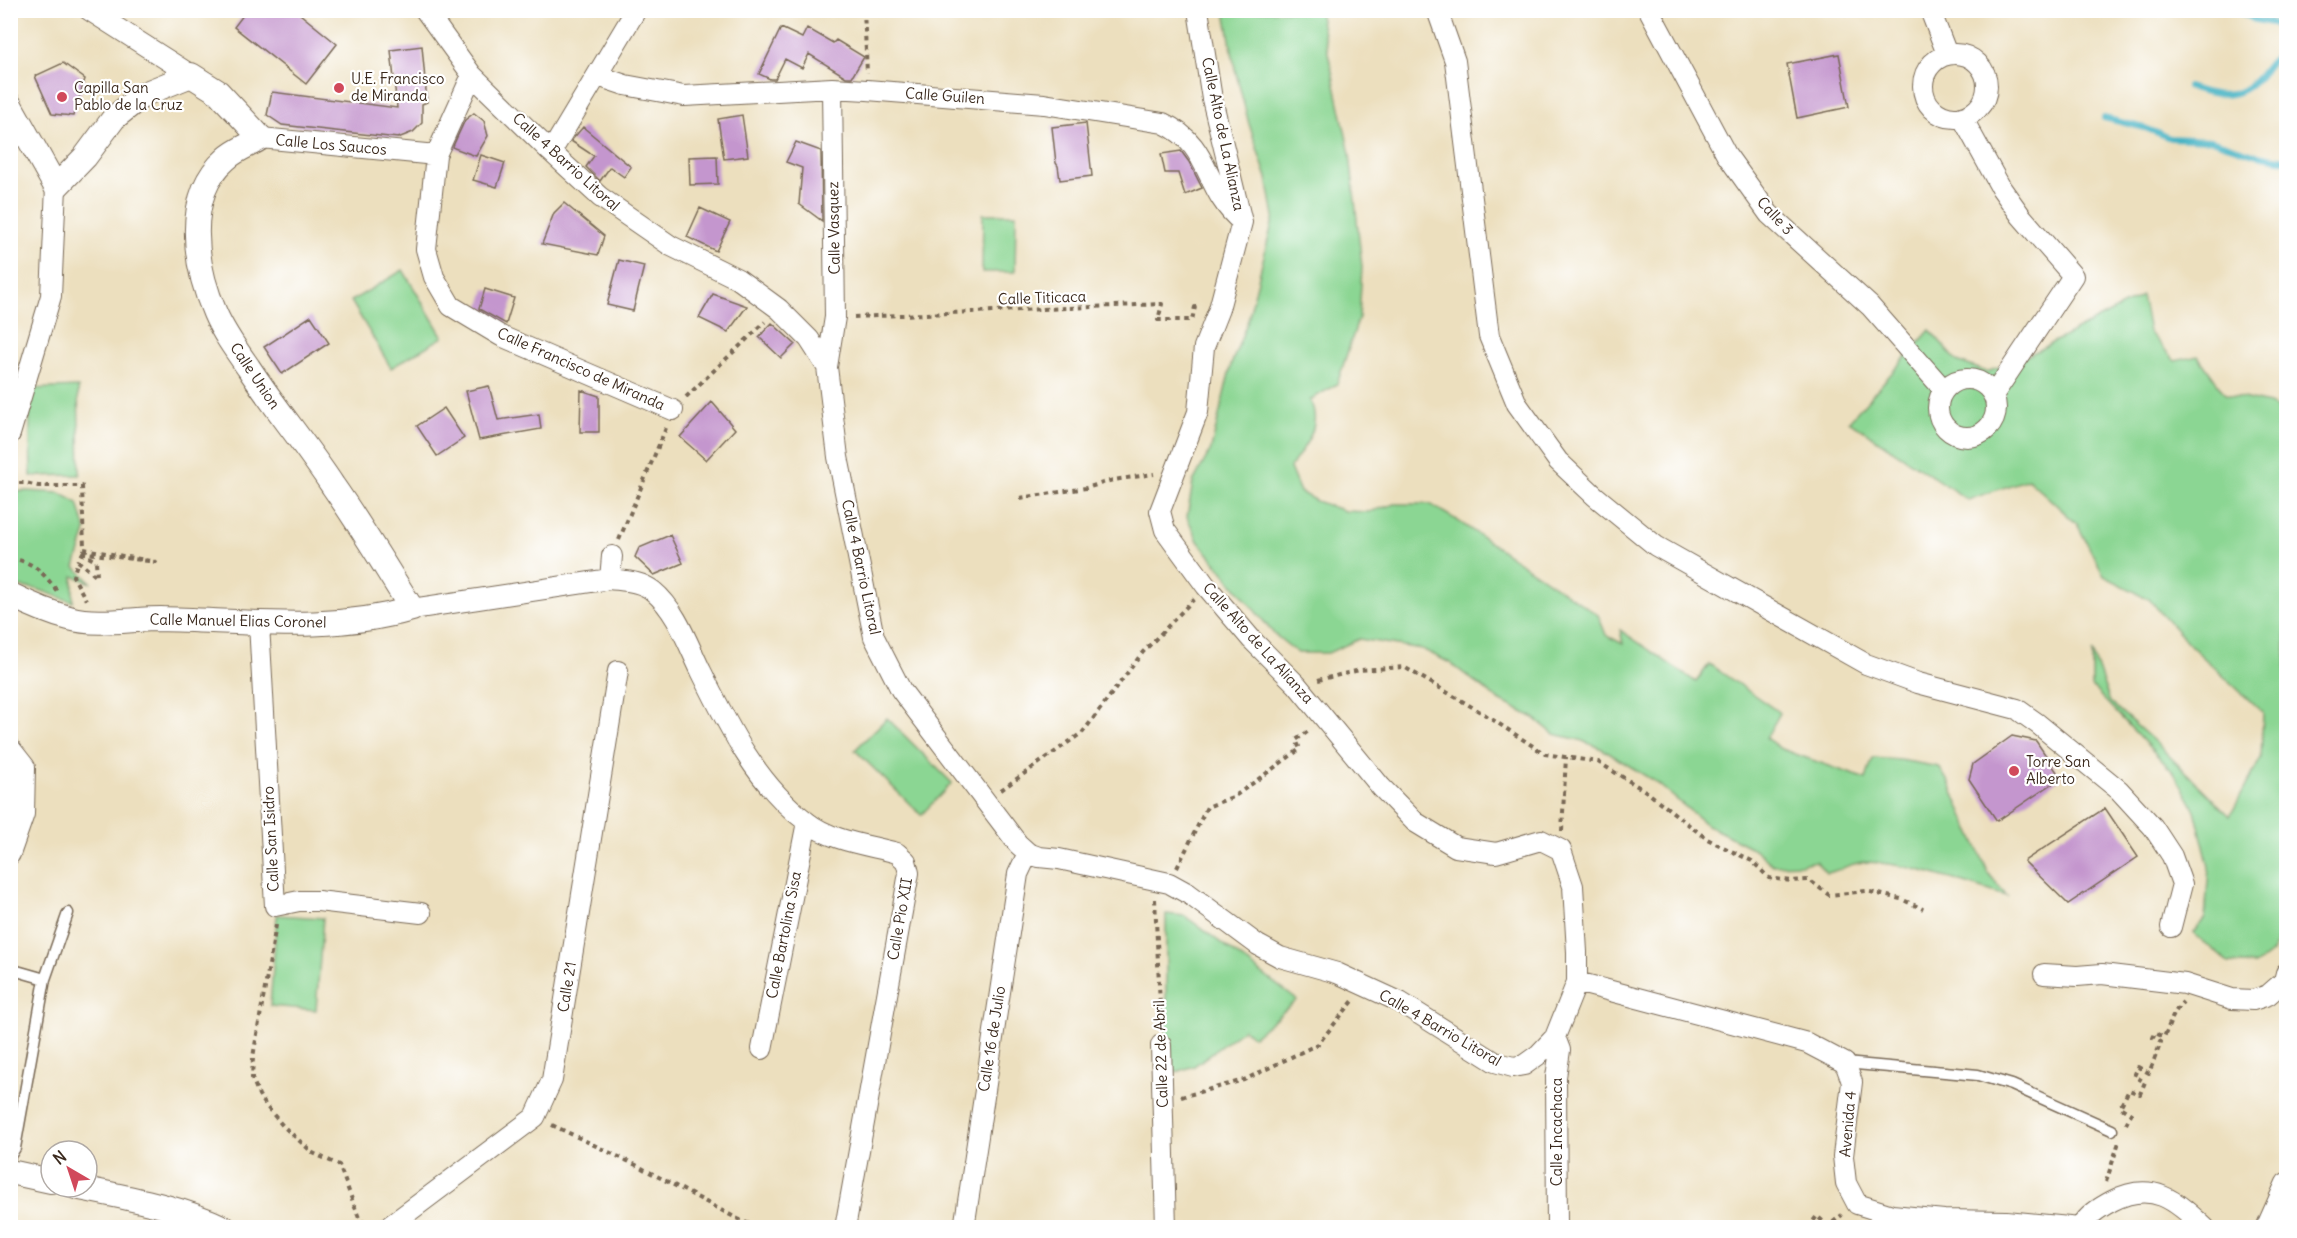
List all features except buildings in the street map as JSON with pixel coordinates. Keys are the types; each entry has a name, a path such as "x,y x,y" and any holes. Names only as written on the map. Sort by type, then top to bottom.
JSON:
{"street":[{"name":"Calle Los Saucos","path":"88,10 218,92 261,138 436,155"},
{"name":"Calle 4 Barrio Litoral","path":"425,10 472,75 600,197 671,246 738,279 779,309 809,339 827,367 838,457 874,637 901,690 1018,844 1028,853 1039,857 1059,859 1162,882 1189,894 1272,953 1337,973 1400,1002 1495,1062 1513,1067 1524,1065 1538,1055 1555,1037"},
{"path":"551,152 636,10"},
{"name":"Calle Alto de La Alianza","path":"1198,10 1212,99 1242,222 1219,309 1204,347 1198,412 1160,512 1165,530 1206,586 1251,640 1297,685 1381,787 1415,822 1456,847 1496,853 1541,840 1561,850"},
{"path":"1437,10 1455,61 1489,336 1517,404 1558,461 1595,496 1656,546 1866,664 1918,683 2017,709 2038,724 2119,790 2160,836 2172,856 2182,884 2171,927"},
{"name":"Calle 3","path":"1649,10 1726,154 1769,214 1870,306 1944,390"},
{"path":"1930,10 1947,54"},
{"path":"1957,53 1976,60 1983,68 1987,78 1985,98 1979,107 1962,117 1950,118 1940,115 1925,99 1922,88 1928,67 1936,59 1947,54 1957,53"},
{"path":"56,187 85,157 114,118 144,94 191,75"},
{"name":"Calle Francisco de Miranda","path":"472,75 436,155 426,249 434,277 452,306 501,336 674,410"},
{"name":"Calle Guilen","path":"598,76 626,85 684,96 832,88 1044,104 1163,123 1179,131 1197,148 1220,200 1242,222"},
{"name":"Calle Vasquez","path":"827,367 835,317 832,88"},
{"path":"10,105 56,187 51,296 10,434"},
{"path":"1962,117 2001,188 2021,216 2073,276 1994,394"},
{"name":"Calle Union","path":"261,138 226,159 207,182 199,204 196,229 202,272 215,313 239,354 277,410 333,485 412,609"},
{"path":"1970,379 1988,387 1994,394 1996,413 1987,430 1969,437 1959,436 1944,426 1939,417 1938,408 1944,390 1952,383 1970,379"},
{"path":"610,579 612,556"},
{"name":"Calle Manuel Elias Coronel","path":"10,597 13,596 70,619 160,619 260,624 338,623 378,618 412,609 610,579"},
{"name":"Calle Pio XII","path":"610,579 633,581 651,589 666,603 717,703 759,775 807,822 829,835 897,853 906,861 909,873 845,1227"},
{"name":"Calle San Isidro","path":"260,624 275,906 299,901 318,901 421,913"},
{"name":"Calle 21","path":"387,1227 535,1117 552,1080 618,671"},
{"path":"10,748 26,767 24,814 10,854"},
{"name":"Calle Bartolina Sisa","path":"762,1049 807,822"},
{"path":"1555,1037 1576,981 1577,952 1573,886 1561,850"},
{"name":"Calle 16 de Julio","path":"964,1227 1018,874 1028,853"},
{"path":"2044,974 2077,976 2102,974 2196,987 2232,999 2253,1000 2268,995 2284,981 2286,974"},
{"path":"1576,981 1807,1042 1845,1063"},
{"name":"Calle Incachaca","path":"1555,1037 1560,1050 1556,1077 1557,1227"},
{"name":"Calle 22 de Abril","path":"1161,1045 1166,1227"},
{"name":"Avenida 4","path":"1845,1063 1852,1082 1843,1156 1846,1183 1857,1204"},
{"path":"10,1172 39,1178"},
{"path":"2266,1227 2286,1183"},
{"path":"1857,1204 1903,1216 2080,1227 2086,1218 2098,1209 2121,1196 2139,1191 2158,1194 2182,1205 2205,1227"},
{"path":"99,1192 159,1206 224,1227"}],"lane":[{"path":"10,1156 15,1148 45,979 68,913"},
{"path":"10,969 45,979"},
{"path":"1845,1063 1978,1075 2012,1085 2112,1130"}],"path":[{"path":"864,10 867,90"},
{"name":"Calle Titicaca","path":"835,317 1162,304 1158,320 1192,320 1196,307 1219,309"},
{"path":"1020,498 1086,488 1143,474 1173,473"},
{"path":"10,483 38,486 82,486 84,549 156,562 79,552 96,561 97,577 78,561 73,576 88,620"},
{"path":"10,560 23,560 42,572 88,620"},
{"path":"985,800 1083,732 1143,652 1206,586"},
{"path":"1297,685 1360,670 1404,667 1484,714 1545,754 1598,762 1647,792 1707,839 1752,861 1768,878 1791,881 1809,880 1829,895 1866,891 1901,899 1923,909"},
{"name":"Calle 22 de Abril","path":"1161,1045 1162,882 1207,807 1235,796 1300,749 1296,740 1325,718"},
{"path":"1561,850 1566,757"},
{"path":"275,906 277,924 253,1057 252,1078 259,1095 283,1126 313,1153 339,1165 359,1218 369,1227"},
{"path":"1163,1101 1244,1080 1318,1044 1365,986"},
{"path":"2098,1209 2118,1145 2107,1143 2112,1130 2122,1133 2131,1114 2120,1107 2129,1090 2140,1094 2145,1082 2134,1076 2138,1067 2149,1073 2161,1042 2153,1038 2155,1033 2164,1037 2173,1019 2174,1010 2196,987"},
{"path":"535,1117 636,1166 738,1220 759,1227"},
{"path":"1808,1227 1817,1216 1828,1226 1857,1204"}],"green space":[{"path":"1225,11 1319,11 1350,154 1362,267 1359,317 1337,384 1310,400 1314,419 1313,427 1290,468 1300,492 1316,501 1345,511 1369,512 1395,504 1430,504 1598,615 1606,635 1623,644 1620,630 1696,682 1709,664 1780,713 1766,738 1781,749 1866,779 1873,758 1939,767 1950,785 1989,874 2007,896 1937,875 1883,863 1860,862 1826,873 1816,861 1773,865 1754,849 1707,825 1657,783 1602,749 1580,740 1554,734 1534,718 1499,700 1450,663 1422,649 1359,639 1328,653 1298,653 1274,634 1198,541 1187,517 1193,482 1211,449 1231,365 1248,320 1274,216 1267,178 1249,124 1235,69"},
{"path":"983,214 1016,214 1015,272 982,272"},
{"path":"403,270 443,337 391,368 351,301"},
{"path":"2142,296 2149,332 2175,361 2198,356 2225,394 2269,404 2286,412 2286,915 2273,952 2255,965 2229,963 2193,933 2205,918 2209,867 2195,810 2174,773 2092,687 2092,652 2110,702 2154,741 2230,816 2261,758 2263,713 2190,645 2149,599 2104,576 2077,524 2028,479 1968,500 1849,421 1930,330 1957,361 1987,372 2023,358"},
{"path":"78,387 80,475 31,476 29,389"},
{"path":"11,492 60,493 78,503 86,531 75,567 92,583 73,576 73,602 37,589 11,586"},
{"path":"887,718 952,783 921,815 855,750"},
{"path":"1166,914 1185,916 1297,1000 1253,1037 1244,1029 1194,1066 1166,1076"},
{"path":"277,915 323,918 316,1010 270,1006"}],"waterway":[{"path":"2237,10 2252,19 2286,26"},
{"path":"2188,87 2208,93 2234,94 2251,85 2273,59 2286,51"},
{"path":"2104,118 2145,128 2170,138 2211,140 2257,155 2286,160"}],"place":[{"name":"U.E. Francisco de Miranda","path":"339,88"},
{"name":"Capilla San Pablo de la Cruz","path":"62,97"},
{"name":"Torre San Alberto","path":"2014,771"}]}
